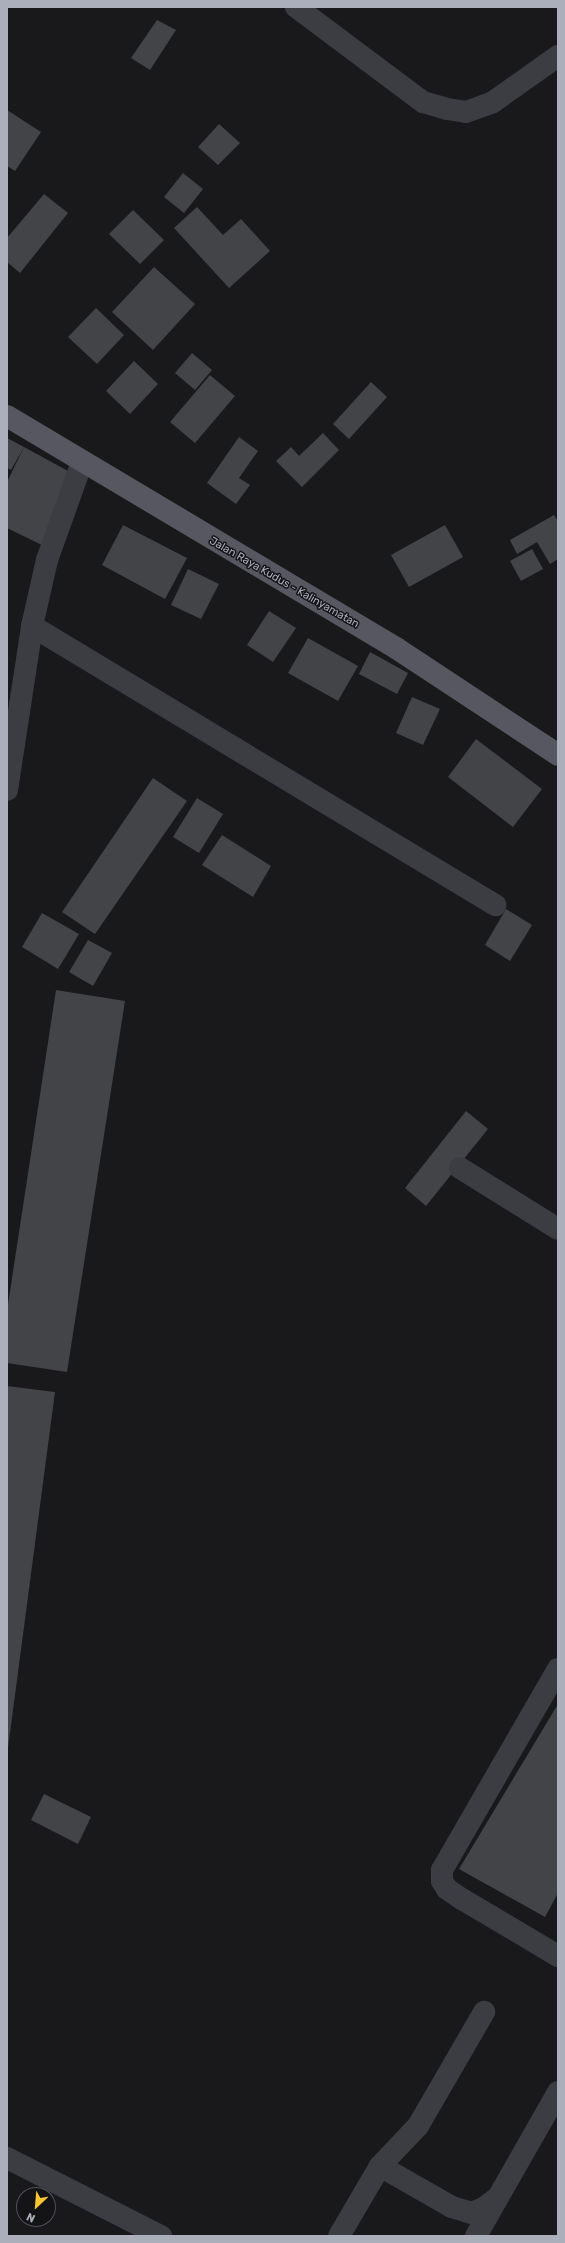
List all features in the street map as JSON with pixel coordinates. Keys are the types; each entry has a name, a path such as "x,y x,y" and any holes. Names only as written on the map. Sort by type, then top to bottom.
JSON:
{"main road":[{"name":"Jalan Raya Kudus - Kalinyamatan","path":"7,416 396,648 558,755"}],"street":[{"path":"296,7 424,102 447,109 466,112 493,102 558,56"},
{"path":"7,790 16,664 32,626 48,560 82,462"},
{"path":"32,626 495,905"},
{"path":"460,1168 558,1229"},
{"path":"558,1669 442,1870 442,1881 447,1889 462,1899 558,1956"},
{"path":"339,2236 380,2166 418,2126 484,2012"},
{"path":"476,2236 496,2198 558,2092"},
{"path":"7,2158 161,2236"},
{"path":"380,2166 452,2207 472,2213 484,2208 496,2198"}],"building":[{"path":"157,20 176,30 150,70 131,58"},
{"path":"7,110 41,132 15,171 7,166"},
{"path":"219,124 240,143 218,165 198,147"},
{"path":"183,173 203,189 184,213 164,197"},
{"path":"44,194 68,213 20,273 7,262 7,238"},
{"path":"197,207 223,235 241,219 270,251 229,288 174,228"},
{"path":"133,210 164,240 140,264 109,234"},
{"path":"154,267 195,304 153,350 112,312"},
{"path":"96,308 124,335 97,364 68,337"},
{"path":"192,353 212,370 195,390 175,373"},
{"path":"134,361 158,384 130,414 106,391"},
{"path":"210,375 235,396 195,443 170,422"},
{"path":"371,382 387,397 349,439 333,424"},
{"path":"323,433 339,450 302,487 276,461 291,447 299,456"},
{"path":"239,437 258,451 239,478 250,485 236,504 207,483"},
{"path":"7,438 24,447 11,470 7,468"},
{"path":"24,447 68,471 42,545 7,528 7,482"},
{"path":"554,515 558,521 558,559 550,564 537,542 517,554 510,540"},
{"path":"123,525 187,558 165,599 102,565"},
{"path":"445,525 463,557 409,587 391,555"},
{"path":"532,549 543,569 521,581 510,561"},
{"path":"188,569 219,584 201,619 171,605"},
{"path":"269,611 296,628 273,662 247,645"},
{"path":"308,638 358,666 338,701 288,673"},
{"path":"370,652 408,673 397,694 359,674"},
{"path":"412,697 440,709 423,745 396,733"},
{"path":"476,739 542,789 513,827 448,777"},
{"path":"153,778 187,801 95,934 62,912"},
{"path":"197,798 223,814 199,853 173,837"},
{"path":"222,835 271,866 253,897 202,865"},
{"path":"506,909 532,925 510,961 485,945"},
{"path":"42,913 79,934 58,969 22,947"},
{"path":"88,940 112,953 93,986 69,972"},
{"path":"56,990 125,1001 67,1372 7,1363 7,1311"},
{"path":"466,1111 488,1129 426,1206 405,1188"},
{"path":"7,1386 55,1392 8,1748 7,1748"},
{"path":"558,1704 558,1893 545,1917 459,1869"},
{"path":"44,1794 91,1817 78,1844 31,1820"}]}
